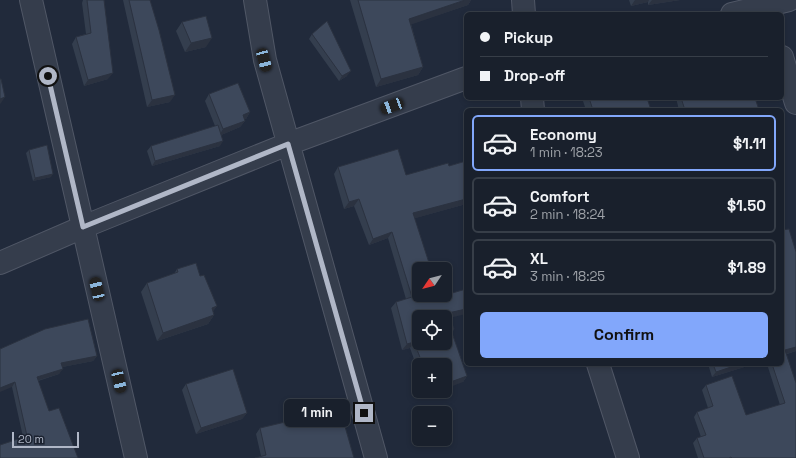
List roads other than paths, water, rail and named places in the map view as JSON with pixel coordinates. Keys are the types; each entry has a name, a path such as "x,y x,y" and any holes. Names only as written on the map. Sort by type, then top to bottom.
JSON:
{"street":[{"path":"30,0 136,458"},
{"path":"255,0 264,60 376,458"},
{"path":"523,0 524,12"},
{"path":"742,12 767,7 789,0"},
{"path":"784,64 796,104"},
{"path":"0,263 83,227 288,144 464,79"},
{"path":"599,366 628,458"}]}
